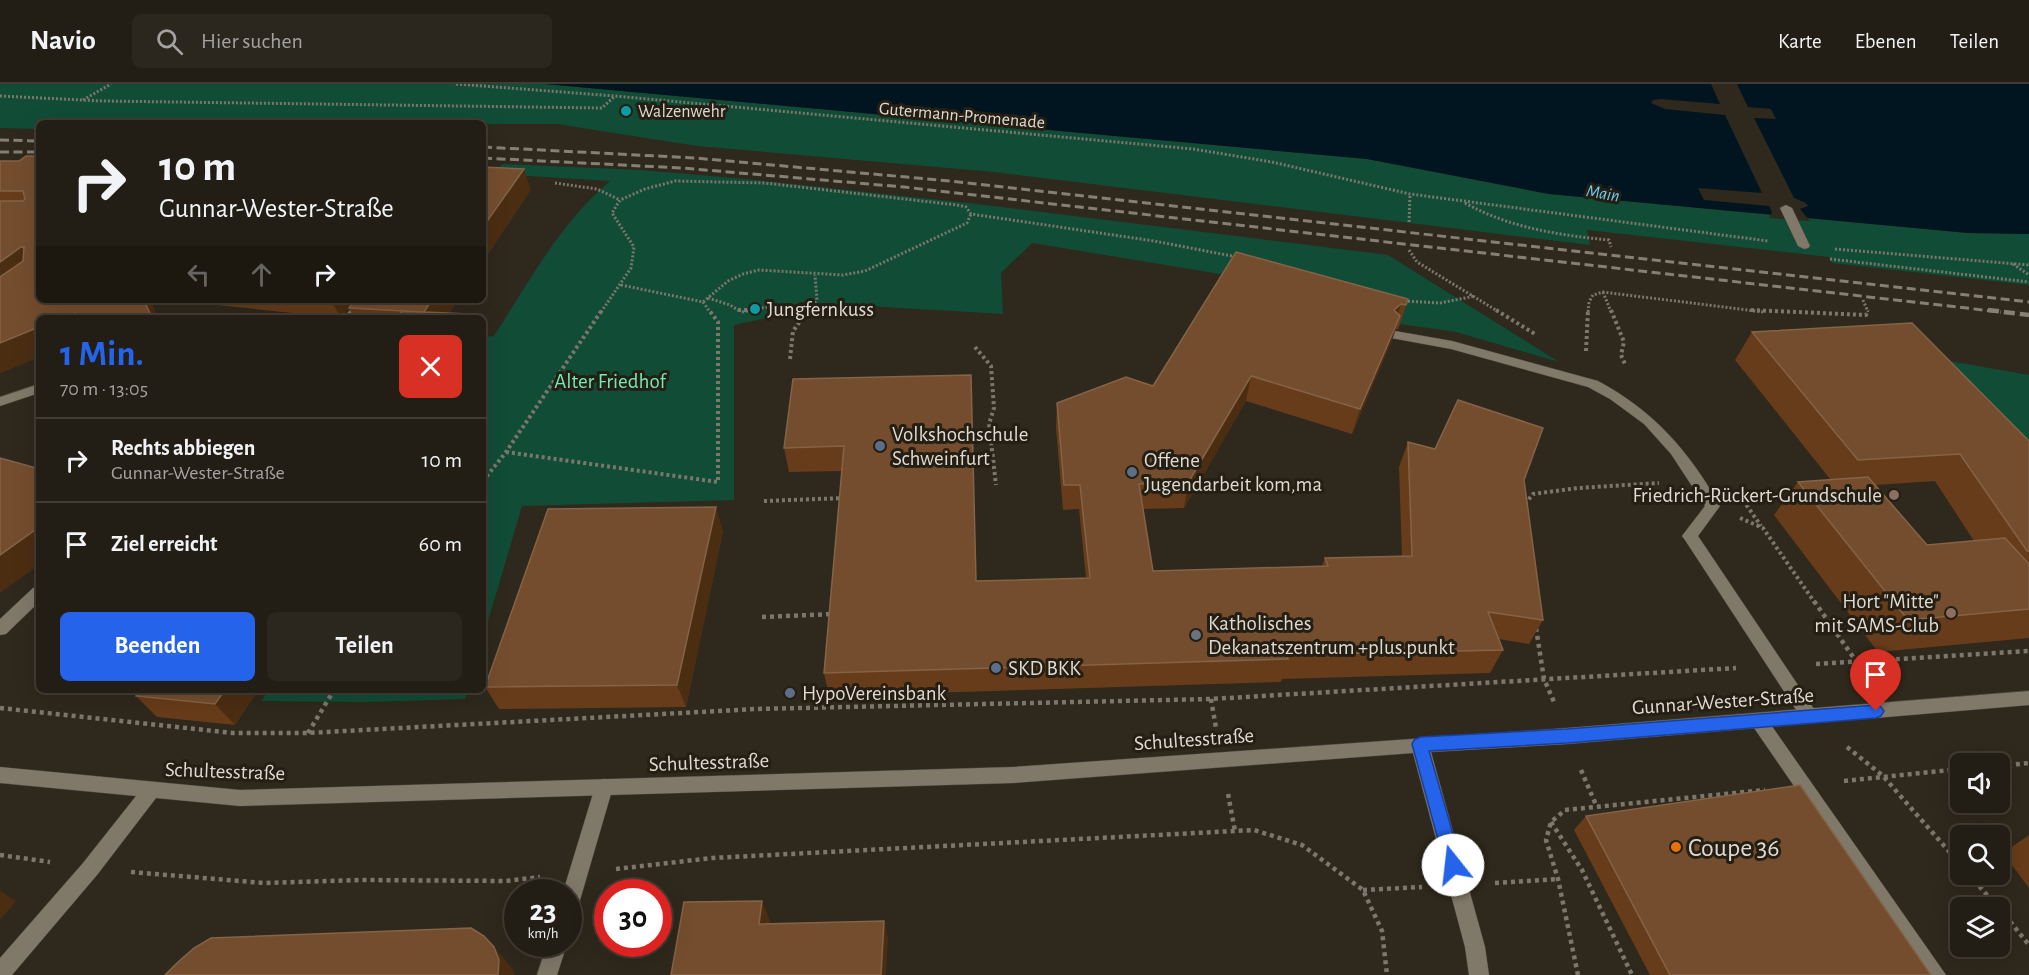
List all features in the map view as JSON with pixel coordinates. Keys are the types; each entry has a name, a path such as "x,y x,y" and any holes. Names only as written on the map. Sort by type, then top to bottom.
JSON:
{"street":[{"path":"1786,207 1804,246"},
{"path":"352,315 363,303"},
{"path":"1395,334 1452,345 1593,384 1614,394 1643,413 1683,459 1713,506 1690,536 1810,717"},
{"path":"0,402 36,389"},
{"path":"0,629 36,595"},
{"name":"Gunnar-Wester-Straße","path":"1420,744 1567,736 2029,698"},
{"path":"1758,720 1936,975"},
{"path":"1420,744 1475,947 1479,975"},
{"name":"Schultesstraße","path":"0,775 240,798 1013,775 1420,744"},
{"path":"577,879 604,787"},
{"path":"0,973 90,869 151,791"},
{"path":"547,975 553,957"}],"path":[{"path":"82,100 111,84"},
{"name":"Gutermann-Promenade","path":"456,84 615,96 1193,149 1272,162 1410,194 1804,246 2029,265"},
{"path":"0,96 82,100 602,108 615,96"},
{"path":"486,477 506,452 631,268 634,247 612,213 620,200 645,189 675,181 718,180 765,183 957,205 966,207 971,214 1154,241 1238,257"},
{"path":"555,183 585,185 604,190 620,200"},
{"path":"1409,222 1410,194"},
{"path":"1462,201 1483,214 1556,234 1609,240 1611,247"},
{"path":"705,300 728,280 753,271 775,269 815,275 855,274 874,270 902,253 968,223 971,214"},
{"path":"1409,250 1417,262 1542,338"},
{"path":"1830,259 2029,282"},
{"path":"2013,264 2029,275"},
{"path":"790,359 791,330 799,318 817,300 818,289 815,275"},
{"path":"621,285 730,305 741,312 776,305"},
{"path":"1603,292 1624,342 1621,355 1627,371"},
{"path":"1593,384 1580,362 1587,348 1589,302 1593,295 1603,292 1764,312 1866,315 1868,311 1863,300"},
{"path":"1396,299 1431,303 1457,301 1474,296"},
{"path":"506,452 718,482 718,322 705,300"},
{"path":"975,347 991,366 994,408 989,424 996,485"},
{"path":"1518,512 1533,494 1578,488 1661,483 1763,528 1856,661"},
{"path":"764,501 845,498"},
{"path":"762,617 836,614"},
{"path":"1535,624 1545,679"},
{"path":"0,708 233,733 307,734 756,709 1211,699 2029,651"},
{"path":"307,734 332,693"},
{"path":"2010,765 2029,763"},
{"path":"1578,975 1558,879 1545,840 1551,822 1565,810 1596,805 1805,787 1950,770"},
{"path":"1883,776 1950,853"},
{"path":"1551,822 1582,870 1632,975"},
{"path":"90,869 264,884 361,880 506,881 712,858 1254,831 1302,845 1340,871 1362,890 1382,931 1387,975"},
{"path":"1979,885 1989,897"},
{"path":"2010,922 2029,945"}],"green space":[{"path":"0,84 545,84 1367,159 1549,194 1968,233 2029,234 2029,285 1832,263 1829,257 1587,230 1590,245 994,172 697,146 557,124 486,124 486,120 36,120 36,129 0,128"},
{"name":"Alter Friedhof","path":"502,164 641,170 746,179 977,204 1388,255 1559,362 1456,332 1400,324 1232,276 1032,243 1001,273 1003,314 800,302 789,313 734,325 734,500 522,506 486,628 486,337 494,336 561,234 576,215 610,181 494,174"},
{"path":"1920,356 2029,375 2029,458"},
{"path":"267,693 467,693 465,699 365,702 261,701"}],"water":[{"name":"Main","path":"545,84 2029,84 2029,234 1968,233 1549,194 1367,159"}],"pier":[{"path":"1711,84 1737,84 1748,107 1771,109 1776,119 1754,118 1794,198 1808,206 1800,209 1810,221 1769,218 1772,212 1769,206 1704,200 1698,188 1762,193 1725,115 1665,109 1651,103 1653,100 1661,99 1720,104"}],"building":[{"path":"26,156 36,156 36,303 145,303 151,315 76,315 75,313 36,315 36,328 0,343 0,277 23,261 24,247 0,262 0,201 23,201 25,199 23,191 0,191 0,161 19,161"},
{"path":"486,167 524,169 486,223"},
{"path":"1236,252 1408,299 1406,305 1401,304 1394,310 1400,316 1360,409 1251,376 1188,483 1139,484 1153,571 1328,566 1325,558 1412,556 1408,442 1435,449 1458,400 1543,428 1524,480 1543,620 1488,612 1503,650 1287,655 1288,659 824,673 844,446 784,448 793,379 971,375 976,581 1090,578 1080,485 1064,485 1057,403 1126,377 1153,386"},
{"path":"353,303 430,303 424,312 349,308"},
{"path":"402,311 468,314 467,315 399,315"},
{"path":"1912,323 2029,441 2029,551 1960,454 1858,460 1752,332"},
{"path":"0,458 36,468 36,529 0,555"},
{"path":"1868,477 1927,545 2005,538 2029,564 2029,609 1908,620 1798,482"},
{"path":"716,507 677,685 486,687 548,509"},
{"path":"138,693 223,693 215,704 136,696"},
{"path":"1800,785 1931,975 1670,975 1586,816"},
{"path":"762,901 759,924 884,921 881,975 671,975 684,902"},
{"path":"471,928 484,936 494,947 499,960 498,975 165,975 194,948 211,938"}],"railway":[{"path":"0,140 36,141"},
{"path":"486,147 695,158 950,181 2029,302"},
{"path":"0,152 36,152"},
{"path":"486,158 682,168 904,187 2001,312"},
{"path":"1988,310 2029,315"}],"place":[{"name":"Walzenwehr","path":"626,111"},
{"name":"Jungfernkuss","path":"755,309"},
{"name":"Volkshochschule Schweinfurt","path":"880,446"},
{"name":"Offene Jugendarbeit kom,ma","path":"1132,472"},
{"name":"Friedrich-Rückert-Grundschule","path":"1894,495"},
{"name":"Hort \"Mitte\" mit SAMS-Club","path":"1951,613"},
{"name":"Katholisches Dekanatszentrum +plus.punkt","path":"1196,635"},
{"name":"SKD BKK","path":"996,668"},
{"name":"HypoVereinsbank","path":"790,693"},
{"name":"Coupe 36","path":"1676,847"}],"route":[{"path":"1453,865 1420,744 1567,736 1876,711"}]}
